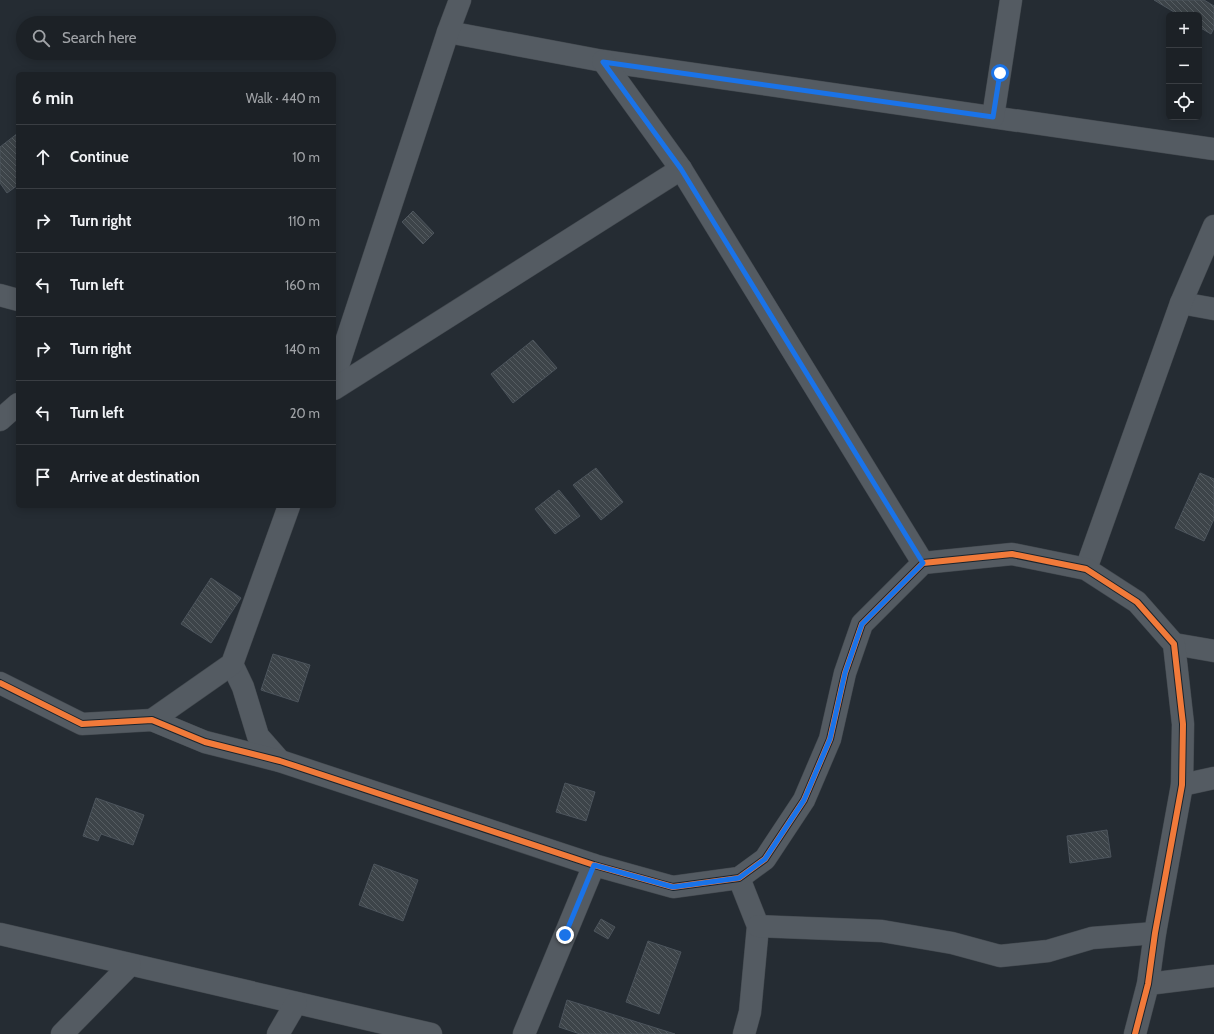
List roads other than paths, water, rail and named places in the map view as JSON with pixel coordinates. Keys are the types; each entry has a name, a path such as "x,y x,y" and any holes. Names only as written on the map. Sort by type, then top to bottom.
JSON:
{"street":[{"path":"336,372 448,32 460,0"},
{"path":"993,117 1011,0"},
{"path":"448,32 603,62 1214,149"},
{"path":"603,62 681,169 923,563"},
{"path":"336,388 681,169"},
{"path":"1086,569 1181,303 1214,226"},
{"path":"0,295 16,299"},
{"path":"1181,303 1214,309"},
{"path":"0,420 16,406"},
{"path":"152,720 232,664 288,508"},
{"path":"0,683 82,724 152,720 206,742 280,761 594,865 673,887 739,878 765,859 804,800 830,739 845,673 862,624 923,563 1012,554 1086,569 1137,602 1174,644 1183,724 1182,785 1155,933 1148,984 1135,1034"},
{"path":"1174,644 1214,651"},
{"path":"232,664 243,687 258,736 280,761"},
{"path":"1182,785 1214,778"},
{"path":"524,1034 594,865"},
{"path":"739,878 758,926 750,1012 744,1034"},
{"path":"758,926 882,931 952,943 1000,956 1048,951 1092,938 1155,933"},
{"path":"0,934 431,1034"},
{"path":"62,1034 130,965"},
{"path":"1148,984 1214,976"},
{"path":"278,1034 296,1003"}]}
